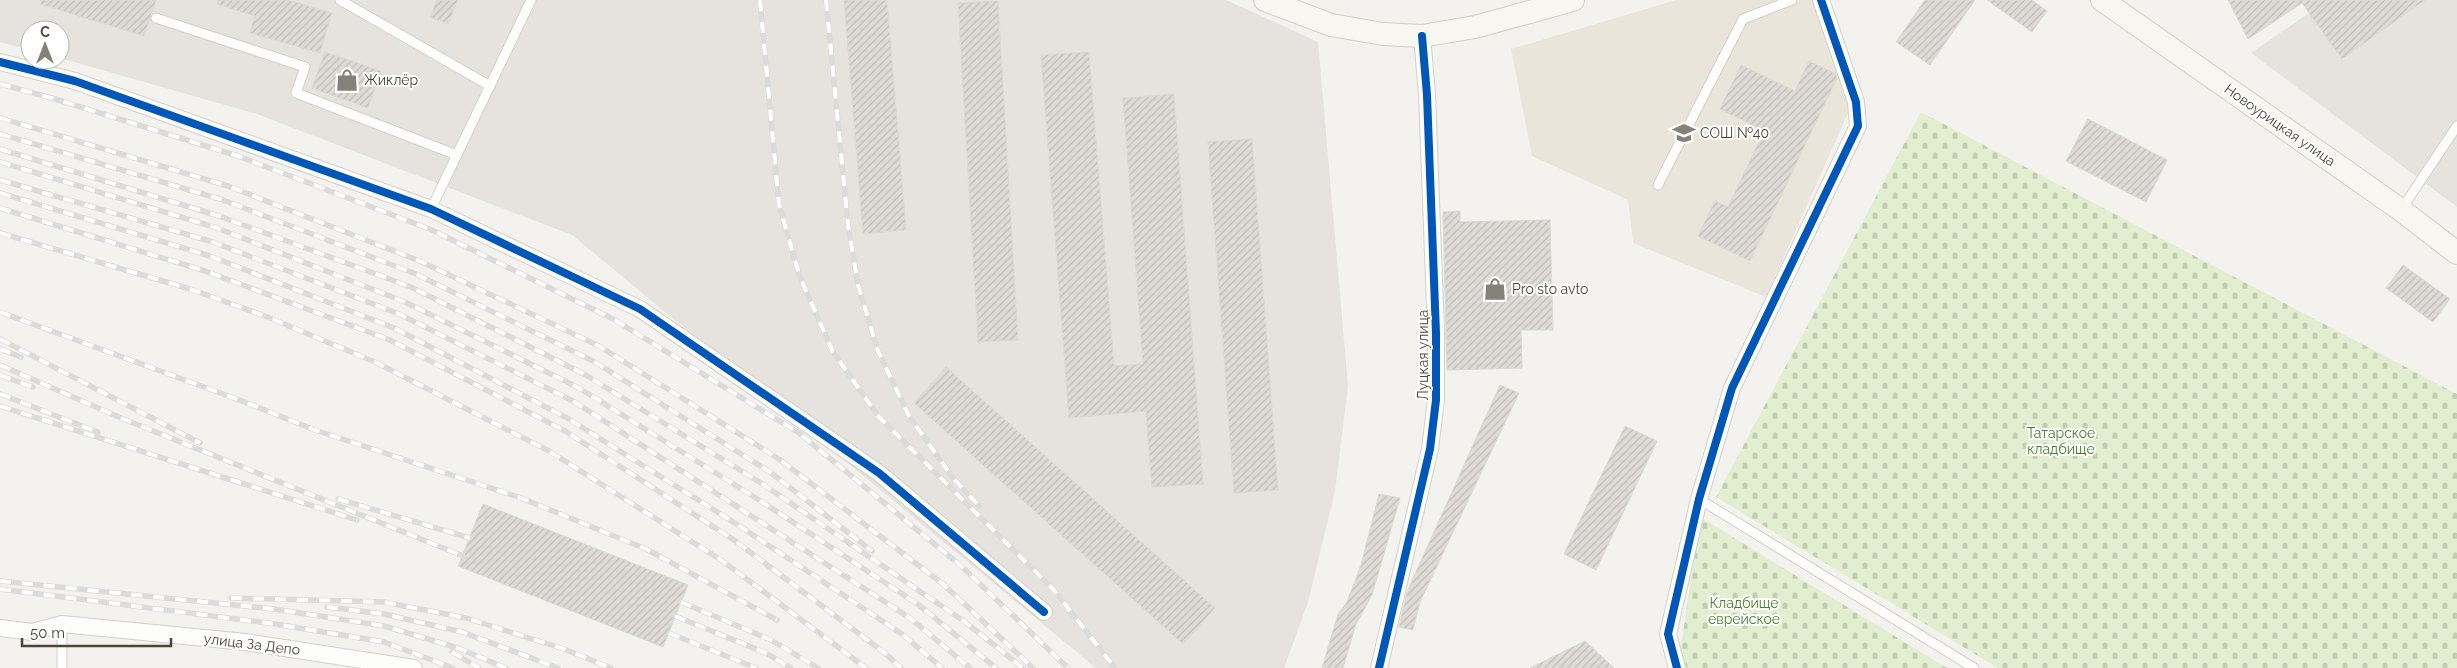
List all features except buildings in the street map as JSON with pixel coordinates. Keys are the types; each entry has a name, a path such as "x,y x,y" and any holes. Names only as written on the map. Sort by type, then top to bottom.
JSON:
{"main road":[{"path":"1266,0 1331,25 1383,34 1422,36 1475,27 1573,0"},
{"name":"Новоурицкая улица","path":"2102,0 2401,210 2457,253"}],"street":[{"path":"1677,668 1668,634 1699,499 1732,388 1858,126 1856,102 1821,0"},
{"name":"Луцкая улица","path":"1378,668 1430,449 1436,400 1436,333 1427,95 1422,36"},
{"path":"0,62 75,81 431,209 640,309 879,473 1044,612"},
{"name":"улица За Депо","path":"0,628 32,632 62,624 245,642 414,668"}],"lane":[{"path":"340,0 490,86"},
{"path":"431,209 531,0"},
{"path":"1658,184 1743,19 1792,0"},
{"path":"156,18 305,67 296,93 457,155"},
{"path":"2401,210 2457,126"},
{"path":"1699,499 1974,668"},
{"path":"62,624 62,668"}],"shaded area":[{"path":"0,0 1226,0 1318,42 1348,386 1335,491 1308,602 1284,668 1096,668 572,235 257,114 70,61 70,20 20,20 20,47 0,42"},
{"name":"СОШ №40","path":"1676,0 1812,0 1849,111 1766,297 1633,243 1628,200 1532,156 1511,49"},
{"path":"2328,0 2457,0 2457,207 2251,53"}],"green space":[{"name":"Татарское кладбище","path":"1921,112 2457,394 2457,668 1998,668 1716,497"},
{"name":"Кладбище еврейское","path":"1700,517 1947,668 1687,668 1680,654"}],"railway":[{"path":"760,0 779,205 800,277 833,352 879,417 1053,589 1115,668"},
{"path":"826,0 848,225 858,285 878,351 909,416 953,478 979,506"},
{"path":"0,84 55,99 238,156 432,230 613,319 799,433 960,565 1068,668"},
{"path":"0,118 228,186 422,262 599,346 779,459 943,584 1033,668"},
{"path":"0,134 223,200 416,274 593,361 770,472 872,551"},
{"path":"0,149 219,216 411,287 584,374 761,483 965,622 1023,668"},
{"path":"0,162 217,228 405,302 579,388 756,498 919,605 996,668"},
{"path":"0,180 213,242 399,314 573,401 910,618 970,668"},
{"path":"0,193 210,256 394,328 567,418 738,525 902,634 942,668"},
{"path":"0,208 205,271 390,340 565,431 734,540 886,654 901,668"},
{"path":"0,233 190,289 265,316 375,362 549,451 721,560 866,668"},
{"path":"0,312 242,401 315,430 521,498 646,549 777,620"},
{"path":"0,339 200,443"},
{"path":"0,349 21,357"},
{"path":"0,365 121,418 463,556"},
{"path":"0,375 33,387"},
{"path":"0,394 98,432"},
{"path":"0,406 357,520"},
{"path":"338,499 470,538"},
{"path":"0,581 274,609 384,626 458,648 506,668"},
{"path":"0,589 275,624 384,642 453,668"},
{"path":"231,598 384,602 466,618 564,649 611,668"},
{"path":"681,602 771,640 818,668"},
{"path":"327,607 384,614 462,632 558,668"},
{"path":"675,616 766,653 791,668"},
{"path":"669,633 756,668"},
{"path":"452,652 479,668"}],"cycle path":[{"path":"1677,668 1668,634 1699,499 1732,388 1858,126 1856,102 1821,0"},
{"path":"1379,668 1430,449 1436,400 1436,333 1427,95 1422,36"},
{"path":"0,62 75,81 431,209 640,309 879,473 1044,612"}],"place":[{"name":"Жиклёр","path":"347,80"},
{"name":"СОШ №40","path":"1684,133"},
{"name":"Pro sto avto","path":"1495,289"}]}
